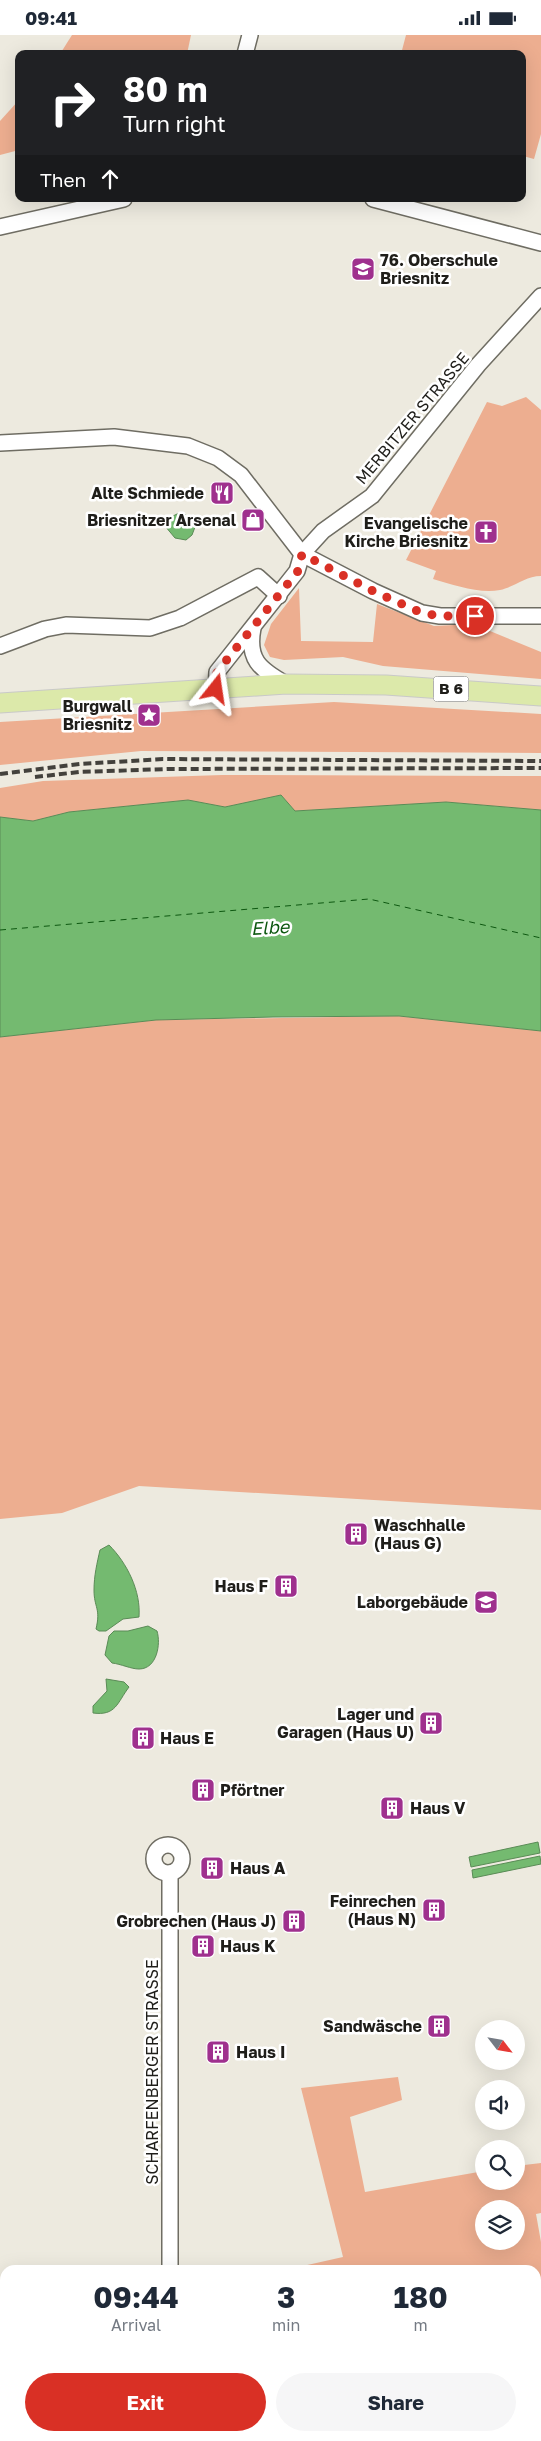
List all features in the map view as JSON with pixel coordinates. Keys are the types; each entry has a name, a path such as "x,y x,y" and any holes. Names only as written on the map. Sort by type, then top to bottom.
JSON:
{"main road":[{"name":"B 6","path":"0,703 286,684 386,685 541,696"}],"street":[{"path":"246,50 250,35"},
{"path":"0,227 111,202"},
{"path":"384,202 541,243"},
{"name":"MERBITZER STRASSE","path":"216,689 217,672 298,571 302,554 323,531 372,496 478,365 541,296"},
{"path":"0,443 114,437 163,442 206,452 231,466 241,475 302,554 373,591 422,613 440,616 541,616"},
{"path":"0,646 45,629 66,625 150,628 188,614 258,577 279,596"},
{"path":"253,628 250,646 254,658 270,676 286,684"},
{"name":"SCHARFENBERGER STRASSE","path":"170,1873 170,2265"}],"shaded area":[{"path":"72,35 191,35 188,50 63,50"},
{"path":"406,35 541,35 541,134 534,159 526,157 526,50 402,50"},
{"path":"15,104 15,151 0,155 0,121"},
{"path":"526,397 541,410 541,576 535,576 505,589 492,591 466,588 433,579 436,571 406,560 487,402 502,406"},
{"path":"299,588 301,641 373,642 377,604 434,626 473,624 541,652 541,679 383,666 343,657 284,660 270,657 264,645 271,624"},
{"path":"334,702 541,714 541,753 141,751 0,765 0,722"},
{"path":"222,775 541,776 541,810 446,802 295,811 281,795 225,807 188,800 69,812 33,821 0,817 0,788 43,781"},
{"path":"398,1016 541,1031 541,1510 139,1486 62,1513 0,1519 0,1037 156,1020"},
{"path":"398,2077 402,2100 350,2117 365,2192 475,2173 475,2190 525,2190 525,2165 541,2163 541,2213 536,2214 541,2242 541,2265 307,2265 343,2257 301,2088"}],"water":[{"path":"179,513 185,514 195,527 192,535 186,540 175,538 165,526 167,519"},
{"name":"Elbe","path":"281,795 295,811 446,802 541,810 541,1031 399,1016 273,1017 156,1020 0,1037 0,817 33,821 69,812 188,800 225,807"},
{"path":"109,1545 122,1560 132,1578 138,1597 139,1617 123,1619 106,1631 99,1631 96,1629 98,1612 94,1596 95,1580 100,1550"},
{"path":"148,1626 157,1631 158,1636 158,1649 150,1665 145,1668 133,1668 112,1663 105,1655 109,1636 114,1631 128,1631"},
{"path":"106,1679 124,1682 129,1687 111,1710 93,1713 93,1706 107,1691"},
{"path":"538,1842 540,1853 471,1867 469,1857"},
{"path":"540,1856 541,1864 473,1878 472,1870"}],"ferry route":[{"path":"0,930 369,899 541,938"}],"railway":[{"path":"0,774 80,764 163,759 541,761"},
{"path":"35,777 79,772 167,769 541,768"}],"place":[{"name":"76. Oberschule Briesnitz","path":"363,269"},
{"name":"Alte Schmiede","path":"222,493"},
{"name":"Briesnitzer Arsenal","path":"253,520"},
{"name":"Evangelische Kirche Briesnitz","path":"486,532"},
{"name":"Burgwall Briesnitz","path":"149,715"},
{"name":"Waschhalle (Haus G)","path":"356,1534"},
{"name":"Haus F","path":"286,1586"},
{"name":"Laborgebäude","path":"486,1602"},
{"name":"Lager und Garagen (Haus U)","path":"431,1723"},
{"name":"Haus E","path":"143,1738"},
{"name":"Pförtner","path":"203,1790"},
{"name":"Haus V","path":"392,1808"},
{"name":"Haus A","path":"212,1868"},
{"name":"Feinrechen (Haus N)","path":"434,1910"},
{"name":"Grobrechen (Haus J)","path":"294,1921"},
{"name":"Haus K","path":"203,1946"},
{"name":"Sandwäsche","path":"439,2026"},
{"name":"Haus I","path":"218,2052"}],"route":[{"path":"216,689 217,672 298,571 302,561 302,554 373,591 422,613 440,616 475,616"}]}
